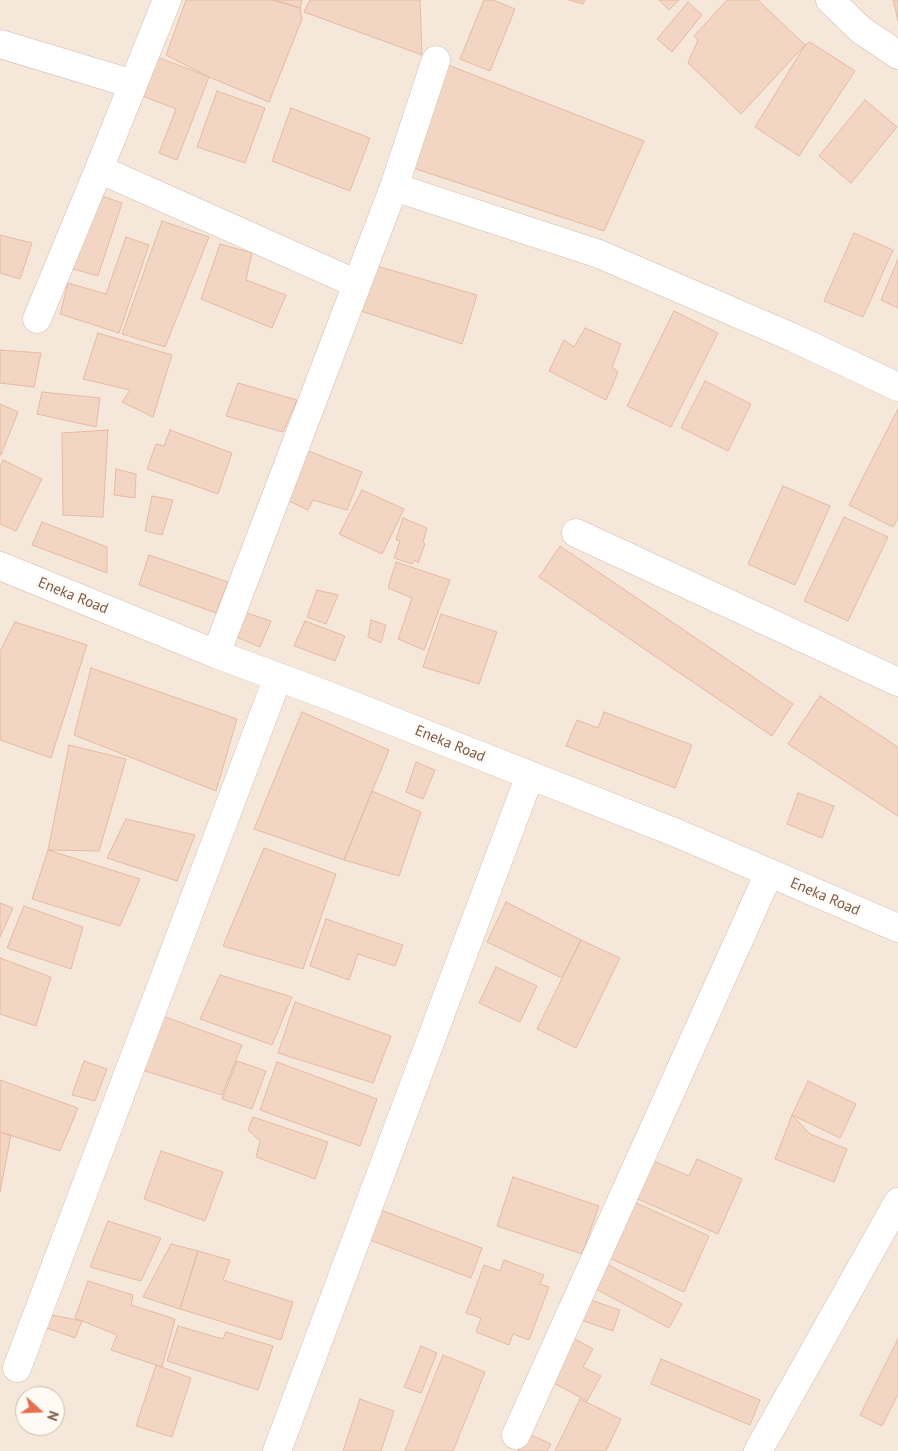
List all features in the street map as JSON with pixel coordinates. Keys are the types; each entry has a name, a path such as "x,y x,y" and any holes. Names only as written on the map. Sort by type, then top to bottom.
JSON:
{"street":[{"path":"37,318 167,0"},
{"path":"830,0 861,30 898,56"},
{"path":"0,44 134,84"},
{"path":"216,654 394,187 436,60"},
{"path":"99,169 357,284"},
{"path":"394,187 599,254 794,338 898,387"},
{"path":"576,533 898,682"},
{"name":"Eneka Road","path":"0,566 216,654 530,775 898,928"},
{"path":"17,1368 278,677"},
{"path":"277,1451 530,775"},
{"path":"516,1435 769,873"},
{"path":"758,1451 891,1230 898,1202"}],"shaded area":[{"path":"0,0 898,0 898,1451 0,1451"}],"building":[{"path":"186,0 272,0 300,8 302,19 269,102 209,77 166,55"},
{"path":"275,0 302,0 300,8"},
{"path":"310,0 420,0 422,55 304,12"},
{"path":"484,0 493,0 515,9 490,71 460,59"},
{"path":"569,0 585,0 583,4"},
{"path":"659,0 679,0 669,10"},
{"path":"727,0 758,0 805,45 741,114 688,63 698,40 694,36"},
{"path":"893,0 898,0 898,21"},
{"path":"688,2 702,15 672,52 657,39"},
{"path":"810,42 855,71 799,156 755,127 805,45"},
{"path":"155,56 209,77 177,160 159,153 176,109 140,95"},
{"path":"448,65 644,141 604,231 413,168"},
{"path":"217,91 265,108 245,163 197,147"},
{"path":"865,100 897,127 851,183 819,156"},
{"path":"291,108 370,138 350,191 272,161"},
{"path":"96,194 122,203 98,276 73,269"},
{"path":"162,221 209,237 165,347 122,334"},
{"path":"854,233 893,250 863,317 824,301"},
{"path":"0,235 32,243 20,279 0,273"},
{"path":"126,237 149,245 119,333 60,314 68,283 106,294"},
{"path":"220,244 252,253 246,280 286,295 272,328 201,299"},
{"path":"898,259 898,308 881,300"},
{"path":"377,266 477,295 462,344 361,311"},
{"path":"674,311 718,333 671,427 627,406"},
{"path":"585,328 621,344 612,367 618,372 606,400 549,371 564,340 574,347"},
{"path":"98,333 172,355 153,417 122,402 130,390 83,379"},
{"path":"0,350 41,353 34,387 0,383"},
{"path":"705,381 751,404 728,451 681,428"},
{"path":"238,383 297,400 283,432 226,416"},
{"path":"42,392 100,398 96,427 37,414"},
{"path":"0,404 18,412 1,455 0,455"},
{"path":"898,409 898,518 893,527 849,505"},
{"path":"108,430 103,517 63,515 62,433"},
{"path":"170,430 232,453 218,494 147,469 156,444 164,446"},
{"path":"306,450 362,472 347,510 313,500 308,510 289,501"},
{"path":"3,460 42,479 16,531 0,524 0,467"},
{"path":"116,469 136,474 135,498 114,495"},
{"path":"783,486 830,506 795,585 748,564"},
{"path":"362,490 404,509 382,554 339,534"},
{"path":"152,496 173,500 162,535 145,531"},
{"path":"844,517 888,537 848,621 804,601"},
{"path":"403,518 427,528 423,542 425,544 418,563 415,560 412,564 394,558 400,541 396,540"},
{"path":"42,522 107,547 107,573 32,545"},
{"path":"560,546 793,704 772,736 539,577"},
{"path":"149,555 228,582 216,613 139,585"},
{"path":"396,562 450,580 424,650 398,639 412,598 388,588"},
{"path":"317,590 338,595 326,624 307,617"},
{"path":"241,611 271,621 260,647 234,636"},
{"path":"441,614 497,632 479,684 423,667"},
{"path":"371,620 386,625 381,643 368,637"},
{"path":"305,621 345,636 335,661 294,646"},
{"path":"15,622 87,645 51,758 0,740 0,651"},
{"path":"91,668 237,719 216,791 74,735"},
{"path":"820,696 898,747 898,816 788,744"},
{"path":"302,712 389,750 344,860 254,829"},
{"path":"604,712 692,745 675,788 566,746 577,720 598,728"},
{"path":"69,745 126,759 99,851 48,850"},
{"path":"416,762 435,770 423,799 406,792"},
{"path":"372,791 421,812 399,876 344,860"},
{"path":"798,793 834,806 822,838 787,824"},
{"path":"126,819 195,835 177,881 107,858"},
{"path":"264,848 336,874 303,969 223,946"},
{"path":"48,850 140,879 120,926 32,899"},
{"path":"506,902 581,940 562,978 487,942"},
{"path":"0,903 13,908 0,937"},
{"path":"24,906 83,927 71,969 7,948"},
{"path":"326,919 403,945 395,966 358,954 349,980 310,966"},
{"path":"581,940 620,958 576,1048 537,1029"},
{"path":"0,958 51,977 36,1026 0,1014"},
{"path":"496,967 537,986 520,1022 479,1003"},
{"path":"220,975 292,997 272,1045 200,1019"},
{"path":"295,1002 391,1036 373,1083 278,1053"},
{"path":"163,1016 242,1045 222,1095 142,1070"},
{"path":"84,1061 107,1069 95,1101 72,1095"},
{"path":"237,1061 266,1071 252,1109 222,1099"},
{"path":"277,1062 377,1099 360,1146 260,1110"},
{"path":"0,1080 78,1108 60,1151 0,1132"},
{"path":"808,1081 856,1104 840,1138 792,1115"},
{"path":"792,1115 810,1134 847,1149 834,1182 775,1159"},
{"path":"253,1117 328,1142 315,1179 256,1157 260,1141 248,1130"},
{"path":"0,1132 11,1135 0,1192"},
{"path":"161,1151 223,1172 205,1221 144,1199"},
{"path":"649,1159 689,1176 697,1159 742,1179 718,1234 633,1197"},
{"path":"513,1177 599,1206 582,1254 497,1226"},
{"path":"632,1201 709,1236 684,1292 607,1257"},
{"path":"381,1210 482,1248 471,1278 370,1240"},
{"path":"108,1221 161,1238 141,1281 90,1267"},
{"path":"171,1244 198,1251 180,1309 143,1297"},
{"path":"198,1251 230,1260 223,1280 293,1302 281,1340 180,1309"},
{"path":"504,1260 544,1275 540,1284 549,1287 529,1340 513,1334 509,1345 476,1332 481,1318 466,1313 484,1265 500,1271"},
{"path":"605,1263 682,1304 669,1328 592,1287"},
{"path":"88,1281 133,1295 131,1305 175,1319 162,1367 111,1350 117,1335 75,1318"},
{"path":"588,1299 620,1310 613,1331 581,1320"},
{"path":"42,1313 82,1321 75,1338 38,1325"},
{"path":"178,1326 223,1339 226,1332 273,1346 258,1390 167,1361"},
{"path":"573,1338 593,1349 583,1367 601,1376 587,1401 550,1381"},
{"path":"898,1339 898,1394 882,1426 860,1415"},
{"path":"421,1346 437,1353 421,1393 404,1387"},
{"path":"443,1355 485,1372 453,1451 405,1451"},
{"path":"661,1359 760,1400 750,1425 651,1384"},
{"path":"156,1365 191,1378 172,1437 136,1426"},
{"path":"360,1399 394,1411 381,1451 343,1451"},
{"path":"580,1399 621,1419 606,1451 555,1451"},
{"path":"527,1433 551,1444 547,1451 518,1451"}]}
